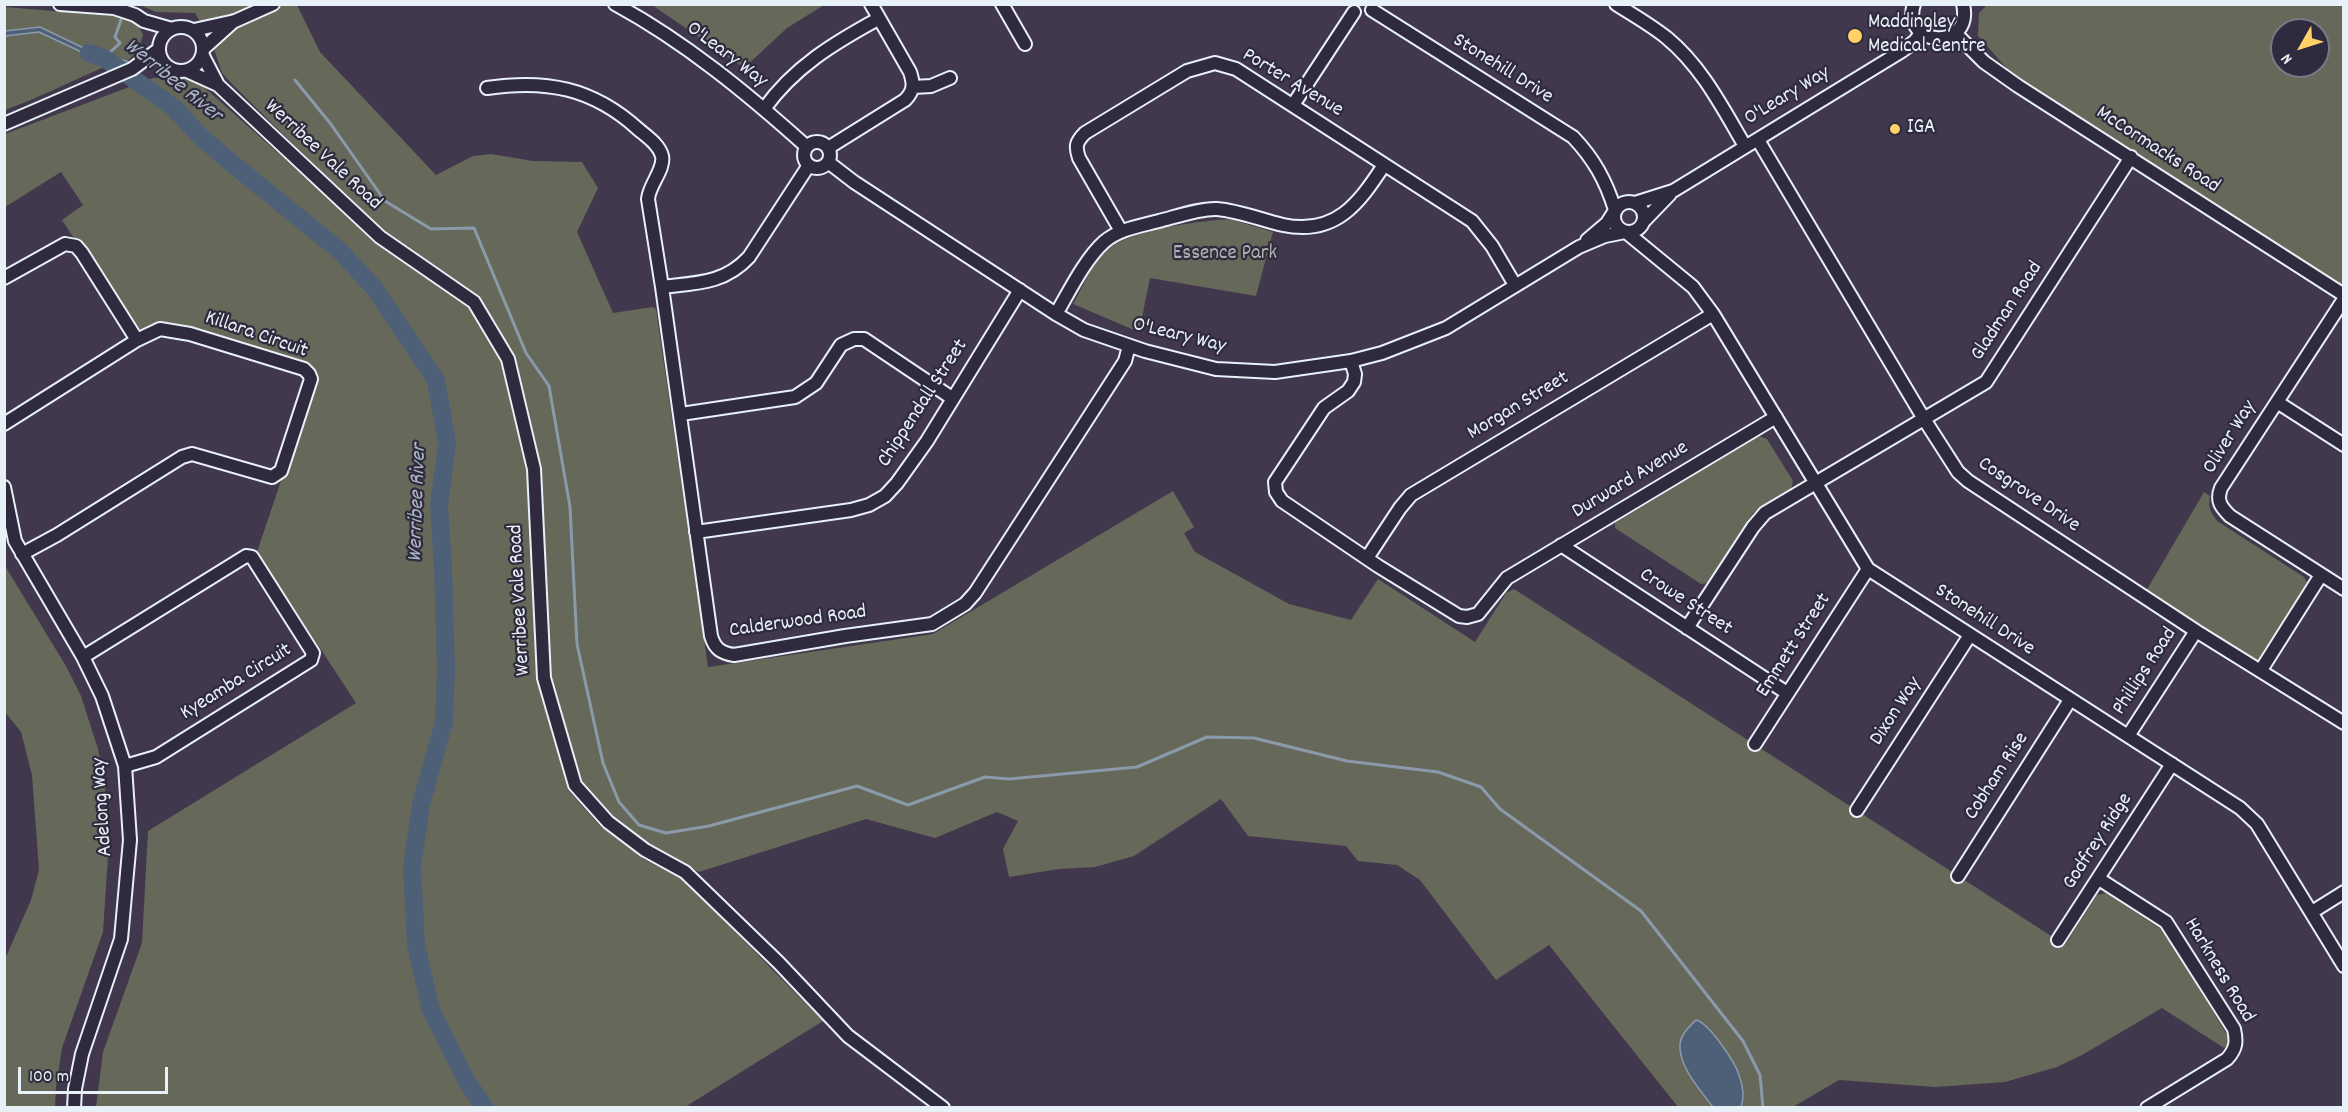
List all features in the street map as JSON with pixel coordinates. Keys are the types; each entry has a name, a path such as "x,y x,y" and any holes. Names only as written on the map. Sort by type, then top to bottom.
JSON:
{"street":[{"path":"60,4 114,8 135,15 144,21 172,28 183,27 194,30 234,21 273,4"},
{"name":"O'Leary Way","path":"615,4 646,21 764,109 807,147"},
{"path":"828,148 904,100 912,92 910,72 871,4"},
{"path":"1002,4 1025,44"},
{"path":"1616,4 1665,36 1686,56 1704,76 1745,146"},
{"path":"1907,4 1914,11 1921,33 1936,39 1945,39 1955,33 1963,22 1966,8"},
{"path":"1293,105 1351,8 1363,15 1373,7"},
{"name":"Stonehill Drive","path":"1373,7 1572,137 1590,155 1602,174"},
{"path":"764,109 785,81 808,63 878,19"},
{"path":"144,21 160,45 160,56 168,67"},
{"path":"4,124 132,69 156,66 168,67 180,72 194,68 203,52 234,21"},
{"path":"132,69 160,45 172,28"},
{"path":"194,30 202,41 203,52"},
{"name":"O'Leary Way","path":"1673,192 1902,51 1921,33"},
{"name":"McCormacks Road","path":"1955,33 1984,62 2343,297"},
{"name":"Werribee Vale Road","path":"203,52 218,85"},
{"name":"Porter Avenue","path":"1121,231 1079,158 1075,148 1077,141 1085,133 1188,71 1215,63 1236,69 1472,221 1492,246 1515,285"},
{"name":"Werribee Vale Road","path":"187,71 218,85 380,237 474,302 508,359 534,469 544,678 575,785 608,822 645,850 685,872 779,963 848,1036 943,1107"},
{"path":"913,87 931,86 950,78"},
{"name":"Calderwood Road","path":"487,88 532,84 570,90 598,99 623,115 658,146 662,156 661,169 649,189 648,199 681,414 711,636 714,644 724,654 734,655 932,624 965,604 975,593 1125,361 1129,346"},
{"name":"Cosgrove Drive","path":"1758,140 1958,472 1968,481 2196,631 2343,723"},
{"path":"817,142 828,148 830,155 828,162 821,168 808,165 804,155 807,147 817,142"},
{"name":"Gladman Road","path":"1687,628 1758,519 1765,513 1986,382 2131,158"},
{"name":"O'Leary Way","path":"828,162 854,182 1084,330 1129,346 1216,369 1275,372 1351,361 1382,353 1446,328 1579,247"},
{"path":"662,287 712,281 725,277 740,267 749,257 808,165"},
{"path":"1056,314 1093,255 1105,242 1121,231 1214,208 1244,213 1284,225 1300,227 1325,223 1349,211 1361,200 1384,165"},
{"path":"1602,174 1642,209 1649,245 1656,257"},
{"path":"1602,174 1615,211 1614,222 1620,230 1625,232"},
{"path":"1579,247 1607,223 1622,203 1633,203 1673,192"},
{"path":"1579,247 1605,236 1637,230 1673,192"},
{"name":"Stonehill Drive","path":"1625,232 1693,287 1713,314 1868,569 2240,808 2257,824 2343,966"},
{"path":"4,278 65,244 76,246 137,340"},
{"name":"Chippendall Street","path":"696,532 831,514 869,505 885,496 927,441 1020,290"},
{"name":"Oliver Way","path":"2343,297 2221,488 2218,498 2221,507 2230,516 2343,589"},
{"name":"Morgan Street","path":"1367,558 1411,495 1713,314"},
{"name":"Killara Circuit","path":"4,424 137,340 160,329 190,334 304,369 311,379 281,471 273,477 192,454 182,457 57,535 22,554"},
{"path":"681,414 795,397 816,384 841,345 854,339 864,339 952,398"},
{"path":"1351,361 1355,374 1354,382 1348,391 1324,408 1275,482 1276,492 1282,501 1367,558"},
{"path":"2277,402 2343,445"},
{"name":"Durward Avenue","path":"1367,558 1451,612 1467,617 1478,614 1507,578 1776,417"},
{"name":"Adelong Way","path":"4,488 10,543 22,554 83,657 102,696 124,766 130,840 121,939 82,1054 74,1107"},
{"name":"Crowe Street","path":"1561,545 1787,693"},
{"name":"Kyeamba Circuit","path":"83,657 246,556 252,557 313,653 311,660 156,757 124,766"},
{"name":"Emmett Street","path":"1755,744 1868,569"},
{"path":"2261,670 2321,575"},
{"name":"Phillips Road","path":"2128,736 2196,631"},
{"name":"Dixon Way","path":"1857,810 1970,635"},
{"name":"Cobham Rise","path":"1958,876 2070,700"},
{"name":"Godfrey Ridge","path":"2058,940 2172,764"},
{"name":"Harkness Road","path":"2099,879 2166,922 2234,1029 2237,1040 2235,1050 2227,1059 2147,1107"},
{"path":"2312,912 2343,892"}],"green space":[{"path":"140,5 297,5 320,52 436,175 473,156 491,154 533,161 582,162 598,188 577,232 613,313 653,307 656,309 708,667 933,634 1173,491 1194,527 1184,533 1195,552 1289,604 1351,620 1378,579 1475,642 1506,593 1514,589 2065,945 2097,895 2106,893 2164,931 2229,1038 2227,1046 2224,1048 2162,1008 2057,1067 2005,1082 1935,1087 1839,1080 1793,1107 1678,1107 1549,945 1496,980 1420,880 1397,865 1358,861 1346,846 1248,836 1221,799 1134,856 1095,867 1059,869 1009,877 1003,849 1018,821 997,812 935,838 866,819 699,872 654,849 611,819 579,783 549,674 540,466 515,360 479,301 383,233 233,85 222,73 212,43 195,13 156,12"},
{"path":"652,5 824,5 787,28 744,68"},
{"path":"1987,5 2343,5 2343,288 2010,72 1978,36 1979,13"},
{"path":"4,7 115,16 136,21 143,35 138,51 126,62 92,52 40,27 5,31"},
{"path":"39,32 90,56 114,63 5,110 5,36"},
{"path":"153,78 196,80 377,241 470,307 502,365 527,471 537,678 568,790 602,828 645,860 683,879 823,1021 685,1107 96,1107 103,1052 142,943 148,831 356,703 257,552 315,380 190,328 138,335 62,220 83,205 61,172 5,207 5,134"},
{"name":"Essence Park","path":"1230,219 1273,232 1256,296 1150,278 1139,332 1073,304 1094,266 1112,246 1126,239 1162,228"},
{"path":"1759,436 1767,439 1793,481 1791,490 1753,513 1707,583 1701,584 1615,528 1615,523"},
{"path":"2204,492 2210,496 2210,509 2217,521 2304,577 2308,584 2264,659 2258,663 2145,593"},
{"path":"5,566 66,666 81,696 98,749 105,784 108,856 103,932 62,1048 55,1107 5,1107 5,959 31,900 39,870 32,775 21,732 5,712"}],"water":[{"path":"40,27 92,52 133,63 131,68 90,56 39,32 5,36 5,31"},
{"path":"1696,1020 1714,1035 1737,1069 1743,1091 1741,1107 1713,1107 1686,1069 1680,1052 1680,1044 1686,1031"}],"waterway":[{"path":"105,57 120,43 115,37 121,20"},
{"name":"Werribee River","path":"89,53 104,58 173,107 202,138 340,251 375,289 436,380 447,443 439,505 446,669 444,722 421,804 412,867 416,945 431,1010 466,1080 485,1108"},
{"path":"295,80 330,123 385,201 431,229 474,228 526,353 549,386 570,507 577,644 603,763 619,802 639,825 666,833 709,826 857,786 908,805 985,777 1009,779 1137,767 1207,737 1254,738 1347,761 1438,772 1481,787 1500,809 1641,911 1743,1041 1760,1075 1763,1108"}],"place":[{"name":"Maddingley Medical Centre","path":"1855,36"},
{"name":"IGA","path":"1895,129"}]}
